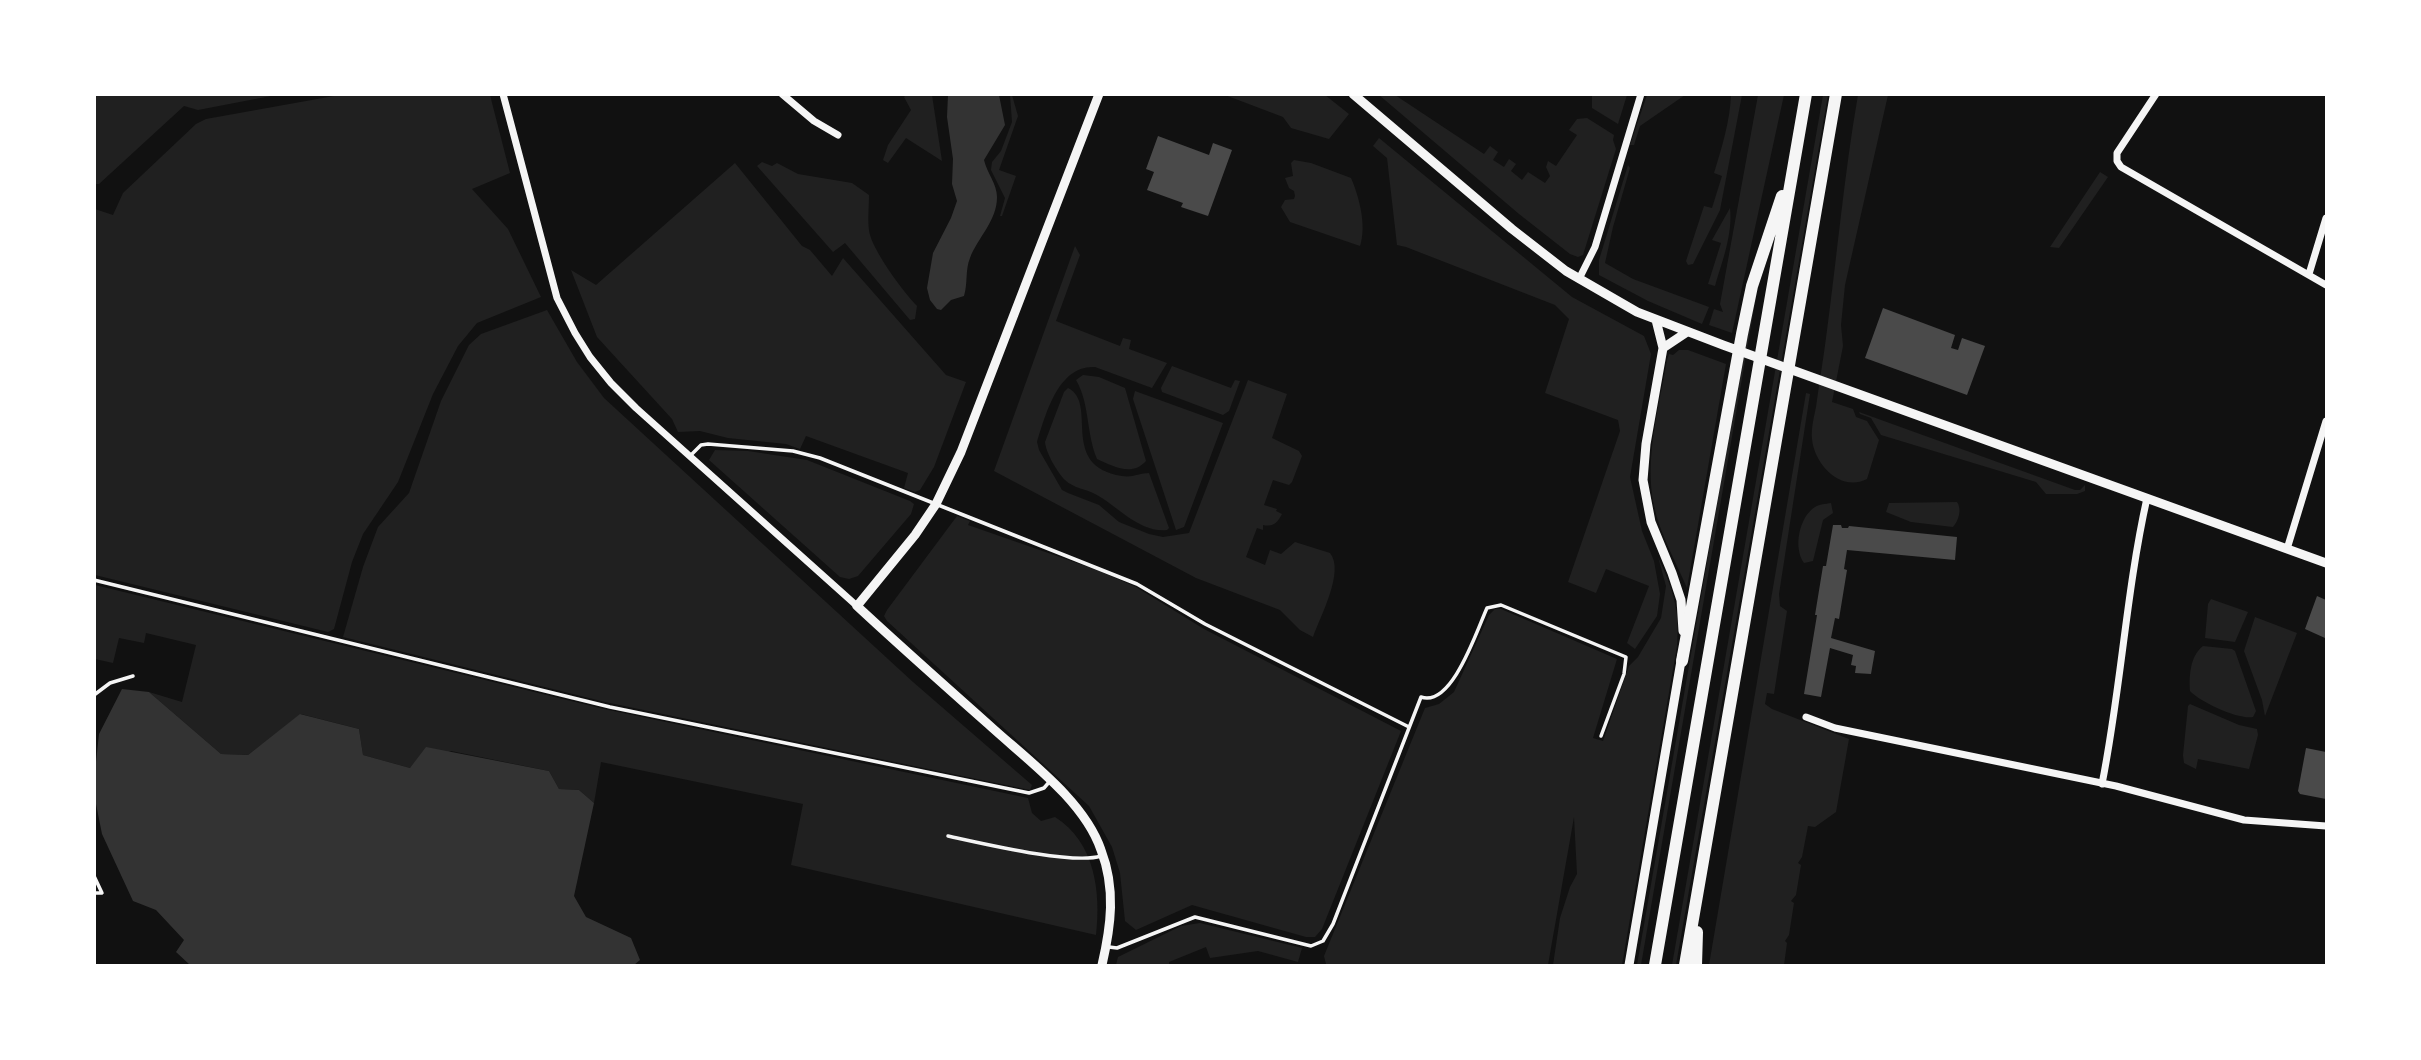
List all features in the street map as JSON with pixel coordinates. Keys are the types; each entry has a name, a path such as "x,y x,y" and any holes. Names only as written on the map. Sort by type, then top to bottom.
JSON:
{"highway":[{"path":"1656,965 1806,94"},
{"path":"1685,965 1836,94"},
{"path":"1682,661 1752,286 1796,156"},
{"path":"1696,965 1699,886"}],"street":[{"path":"503,94 551,278 569,322 590,357 611,383 690,456 1050,781 1090,826 1103,855 1112,899 1107,947 1102,965"},
{"path":"782,94 814,121 838,135"},
{"path":"857,606 915,535 936,504 971,429 1099,94"},
{"path":"1353,94 1529,243 1579,279 1627,307 1687,332 2326,564"},
{"path":"1579,279 1595,247 1641,94"},
{"path":"2156,94 2117,153 2120,167 2326,285"},
{"path":"2309,274 2326,218"},
{"path":"1629,965 1682,661 1681,600 1651,522 1643,480 1646,444 1663,348 1656,320"},
{"path":"1663,348 1687,332"},
{"path":"2287,549 2326,421"},
{"path":"2102,784 2110,746 2133,572 2147,498"},
{"path":"1806,717 1835,728 2102,784 2244,820 2326,826"}],"lane":[{"path":"690,456 705,444 793,451 820,458 1137,584 1205,624 1409,727"},
{"path":"94,580 610,707 1029,793 1044,788 1050,781"},
{"path":"1107,947 1117,948 1195,917 1311,946 1323,941 1334,924 1421,697 1427,699 1440,695 1454,680 1487,608 1502,605 1626,657 1624,674 1601,736"},
{"path":"94,695 110,684 133,676"},
{"path":"948,836 1047,854 1093,858 1103,855"},
{"path":"94,876 102,893 94,893"}],"shaded area":[{"path":"345,94 490,95 510,173 472,189 508,229 541,297 477,323 458,346 433,394 398,482 363,534 352,562 334,629 328,632 95,575 95,209 113,215 123,193 196,124 206,119"},
{"path":"94,95 276,95 198,110 184,106 99,184 95,184"},
{"path":"932,95 942,161 906,138 888,163 883,160 888,145 911,110 904,97"},
{"path":"948,95 999,95 1005,125 984,160 997,192 994,214 970,258 964,296 951,300 941,310 930,300 927,288 933,253 957,201 952,184 953,159 947,117"},
{"path":"1010,95 1018,116 999,170 1016,176 1000,216 1005,198 991,170 992,162 1001,151 1012,122"},
{"path":"1225,95 1325,95 1349,114 1329,139 1291,128 1283,117"},
{"path":"1379,95 1395,95 1484,154 1490,146 1498,152 1493,160 1504,167 1509,159 1516,164 1511,171 1522,180 1528,172 1545,183 1550,176 1546,167 1548,161 1556,166 1577,135 1569,130 1577,119 1587,118 1614,135 1616,149 1583,255 1578,257 1570,254 1519,214"},
{"path":"1592,95 1627,95 1618,124 1592,108"},
{"path":"1647,95 1685,95 1640,126 1634,145 1630,145"},
{"path":"1731,95 1742,95 1720,210 1693,264 1688,265 1686,261 1704,206 1712,208 1722,176 1714,173 1723,144"},
{"path":"1758,95 1784,95 1732,333 1709,325 1714,309 1723,312 1720,304"},
{"path":"1823,95 1828,95 1676,965 1672,965"},
{"path":"1858,95 1888,95 1845,285 1841,325 1843,346 1832,402 1853,409 1856,417 1867,421 1879,440 1867,479 1847,482 1838,479 1823,466 1814,448 1812,435"},
{"path":"1379,138 1572,297 1644,336 1651,354 1630,477 1642,531 1654,561 1660,594 1657,616 1635,649 1627,643 1649,586 1606,569 1596,593 1568,582 1620,431 1618,420 1545,393 1569,319 1555,305 1397,245 1387,158 1373,146"},
{"path":"1294,160 1311,163 1351,178 1361,211 1363,229 1360,246 1290,222 1281,207 1285,200 1294,199 1295,196 1285,178 1293,176 1291,163"},
{"path":"762,162 772,166 777,163 798,174 852,183 869,195 870,235 890,272 917,306 915,319 910,320 845,243 833,252 757,166"},
{"path":"735,163 802,246 810,250 832,276 843,258 946,375 966,382 934,467 920,490 915,492 904,488 908,473 806,436 800,449 786,444 728,438 700,431 678,432 672,419 597,337 571,270 596,285"},
{"path":"1628,165 1630,168 1605,263 1633,279 1709,307 1702,324 1648,301 1599,275 1599,260"},
{"path":"2100,172 2108,177 2059,248 2050,247"},
{"path":"1730,208 1728,238 1715,286 1708,284 1721,243 1712,240"},
{"path":"1075,246 1080,255 1056,321 1120,346 1123,338 1131,340 1129,349 1167,363 1152,388 1095,367 1082,368 1063,382 1050,405 1037,442 1062,490 1099,505 1119,522 1149,534 1163,537 1189,533 1248,380 1287,394 1272,438 1299,451 1302,456 1289,485 1273,480 1264,505 1277,509 1276,511 1282,514 1275,524 1263,525 1263,530 1257,528 1246,557 1265,565 1270,550 1281,554 1295,542 1330,553 1334,561 1333,582 1313,637 1300,630 1280,610 1196,578 994,471"},
{"path":"1756,297 1641,965 1637,965 1740,372"},
{"path":"547,310 577,362 604,398 913,682 1032,785 1030,790 605,702 343,637 363,567 378,527 409,493 441,401 469,345 481,334"},
{"path":"1679,350 1688,350 1726,364 1687,588 1664,537 1651,488 1654,433 1667,360 1669,354 1673,355"},
{"path":"1172,366 1231,388 1235,380 1240,381 1229,411 1223,415 1162,392 1161,388"},
{"path":"1083,375 1099,377 1125,388 1146,461 1141,466 1122,469 1097,459 1084,399 1076,380"},
{"path":"1068,388 1077,396 1081,407 1085,448 1091,460 1103,470 1122,476 1149,473 1169,528 1167,530 1157,530 1138,523 1104,499 1068,483 1059,472 1045,442 1064,392"},
{"path":"1135,391 1223,423 1184,527 1176,530 1133,399"},
{"path":"1806,393 1810,394 1779,594 1780,606 1787,611 1774,694 1767,693 1765,704 1849,739 1836,812 1815,827 1808,826 1802,857 1798,863 1801,865 1796,895 1791,901 1794,903 1789,935 1785,941 1784,965 1709,965"},
{"path":"1859,412 2075,490 2080,490 2085,485 2085,491 2077,494 2046,494 2036,482 1881,435 1871,418"},
{"path":"715,450 748,451 807,460 914,504 911,514 858,576 849,579 840,577 709,460"},
{"path":"1957,502 1959,515 1953,527 1911,522 1886,512 1889,503"},
{"path":"1831,503 1833,513 1823,520 1813,561 1804,563 1798,541 1805,518 1815,507"},
{"path":"957,516 970,521 968,525 1097,570 1136,587 1204,629 1401,731 1322,929 1315,937 1306,937 1192,905 1136,930 1125,921 1120,873 1112,847 1089,806 884,616"},
{"path":"1658,557 1674,600 1677,646 1622,965 1553,965 1560,918 1577,874 1574,817 1548,965 1326,964 1324,956 1425,708 1439,704 1454,692 1489,615 1495,609 1501,609 1617,659 1593,738 1603,741 1629,666 1638,657 1661,618 1666,586"},
{"path":"95,585 604,709 1028,798 1032,813 1041,821 1055,817 1068,827 1087,854 1096,885 1096,935 791,865 803,804 601,762 594,803 579,790 559,789 549,771 451,751 410,768 363,755 359,729 301,714 248,755 221,754 149,692 182,702 196,645 146,633 144,643 119,638 113,663 95,659"},
{"path":"2211,599 2248,612 2235,642 2205,638 2208,604"},
{"path":"2255,617 2297,633 2265,716 2244,651"},
{"path":"2203,646 2235,651 2256,711 2253,717 2239,716 2220,709 2190,691 2193,661"},
{"path":"122,689 149,692 221,754 248,755 300,714 359,729 363,755 410,768 426,747 549,771 559,789 579,790 594,803 574,896 586,917 631,938 640,960 634,965 190,965 176,952 184,940 156,910 133,901 102,834 95,799 99,734"},
{"path":"2190,704 2239,725 2257,729 2258,735 2249,769 2198,759 2196,769 2184,763"},
{"path":"1200,923 1302,948 1298,962 1258,951 1210,958 1206,947 1169,962 1169,965 1116,965 1118,957 1181,926"}],"building":[{"path":"1158,136 1209,155 1213,143 1232,150 1208,216 1181,207 1183,203 1147,190 1154,172 1146,169"},
{"path":"1883,308 1955,335 1951,348 1958,350 1962,338 1985,346 1967,395 1865,358"},
{"path":"1833,525 1841,525 1842,528 1849,526 1957,537 1955,560 1847,550 1844,569 1847,570 1839,619 1835,618 1831,638 1875,651 1871,674 1855,673 1856,666 1851,665 1853,655 1830,648 1821,697 1804,694 1823,566 1826,566"},
{"path":"2317,596 2326,600 2325,638 2305,629"},
{"path":"2306,748 2326,752 2326,799 2300,794 2298,791"}]}
